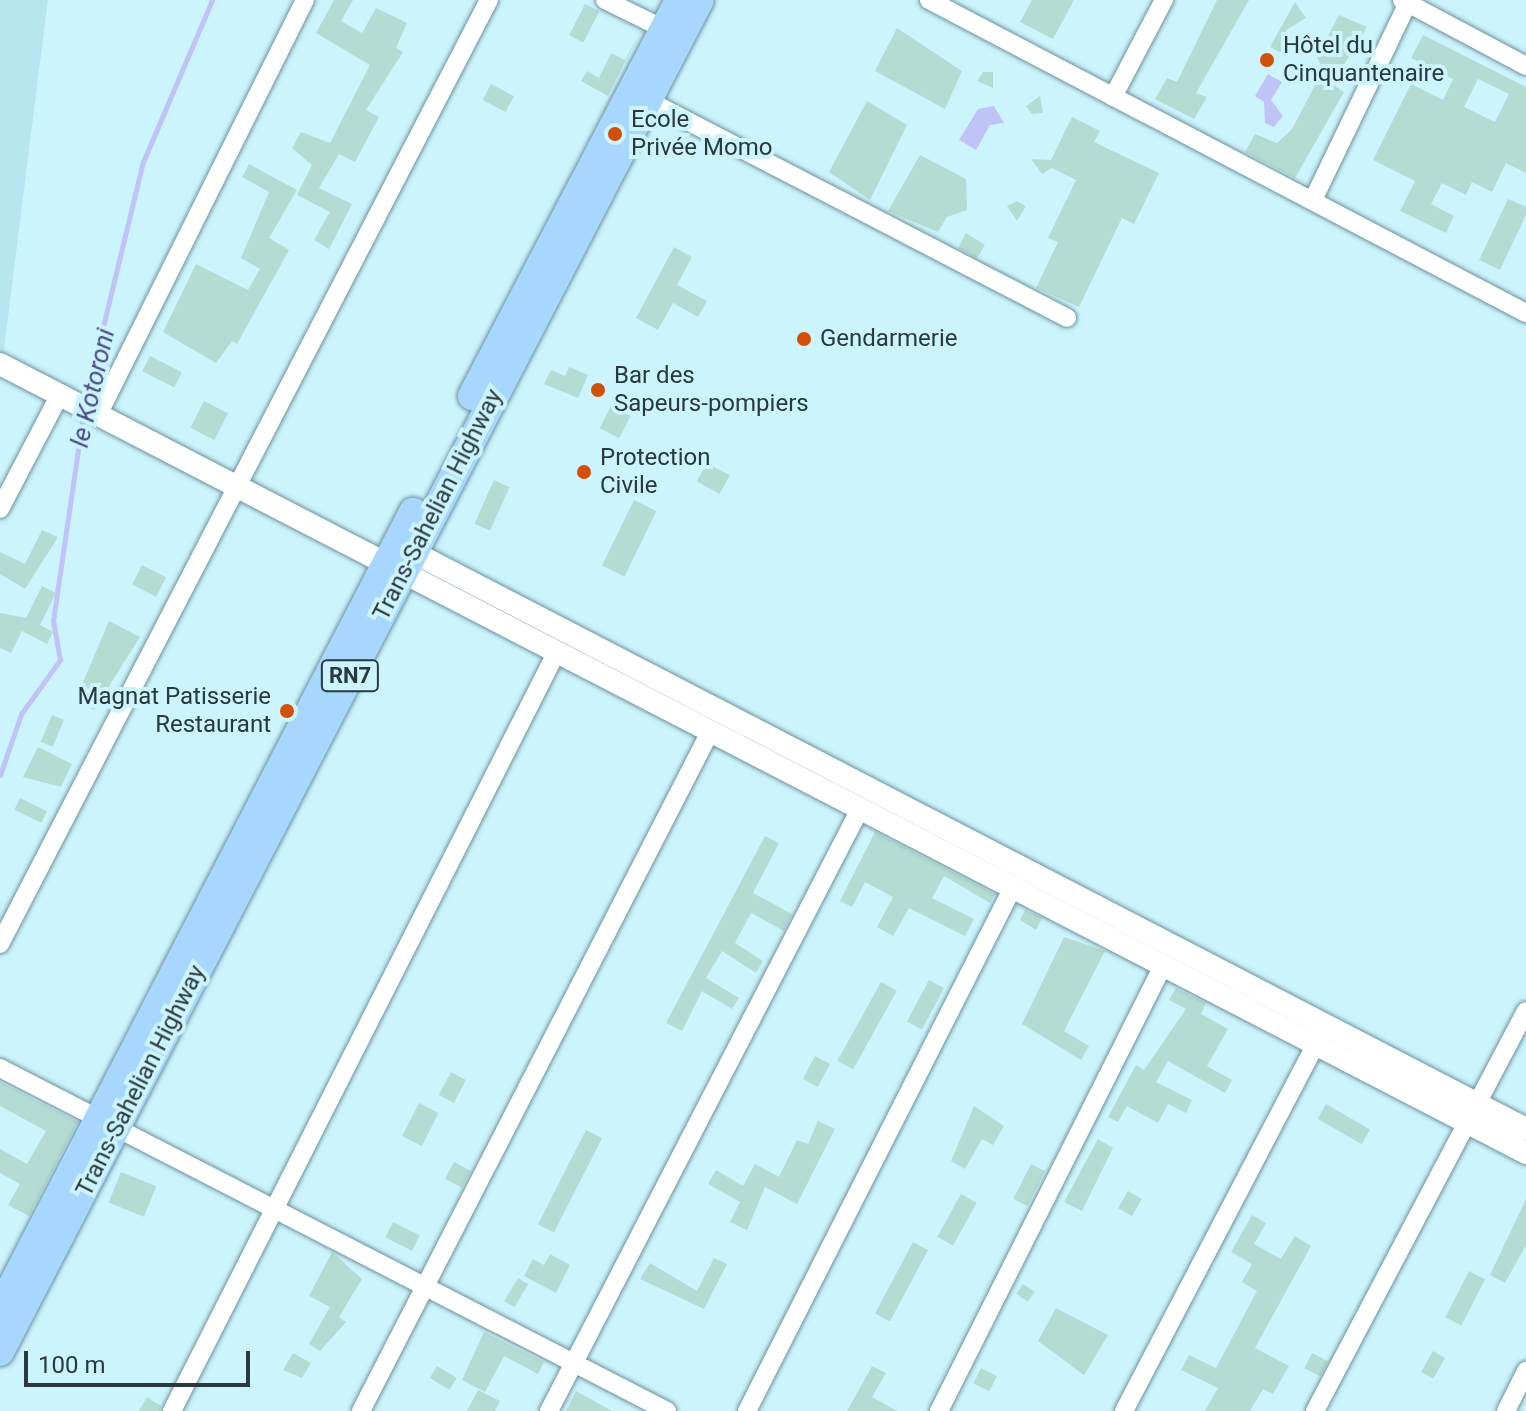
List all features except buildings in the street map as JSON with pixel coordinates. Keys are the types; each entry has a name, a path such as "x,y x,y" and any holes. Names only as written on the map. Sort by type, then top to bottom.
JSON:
{"highway":[{"name":"Trans-Sahelian Highway","path":"0,1352 108,1124 400,559 679,0"},
{"name":"Trans-Sahelian Highway","path":"400,559 700,0"},
{"name":"Trans-Sahelian Highway","path":"0,1309 108,1124"}],"street":[{"path":"98,415 305,0"},
{"path":"0,944 489,0"},
{"path":"605,0 664,29"},
{"path":"929,0 1526,313"},
{"path":"1113,97 1164,0"},
{"path":"1313,200 1405,1 1526,66"},
{"path":"647,100 1067,318"},
{"path":"0,364 236,487 400,559 1526,1129"},
{"path":"0,509 65,397"},
{"path":"400,559 556,653 1526,1153"},
{"path":"172,1411 556,653"},
{"path":"361,1411 710,732"},
{"path":"549,1411 860,809"},
{"path":"747,1411 1012,889"},
{"path":"939,1411 1163,965"},
{"path":"1315,1411 1526,1011"},
{"path":"1124,1411 1325,1025"},
{"path":"0,1068 667,1411"},
{"path":"1506,1411 1526,1371"}],"shaded area":[{"path":"0,0 48,0 3,357 0,355"}],"water":[{"path":"1268,74 1282,82 1271,100 1283,116 1274,127 1265,123 1264,102 1255,96"},
{"path":"994,106 1004,123 990,125 976,150 959,140 978,109"}],"waterway":[{"name":"le Kotoroni","path":"85,401 143,162 212,0"},
{"name":"le Kotoroni","path":"0,775 21,714 60,660 53,621 83,415"}],"place":[{"name":"Hôtel du Cinquantenaire","path":"1267,60"},
{"name":"Ecole Privée Momo","path":"615,134"},
{"name":"Gendarmerie","path":"804,339"},
{"name":"Bar des Sapeurs-pompiers","path":"598,390"},
{"name":"Protection Civile","path":"584,472"},
{"name":"Magnat Patisserie Restaurant","path":"287,711"}]}
